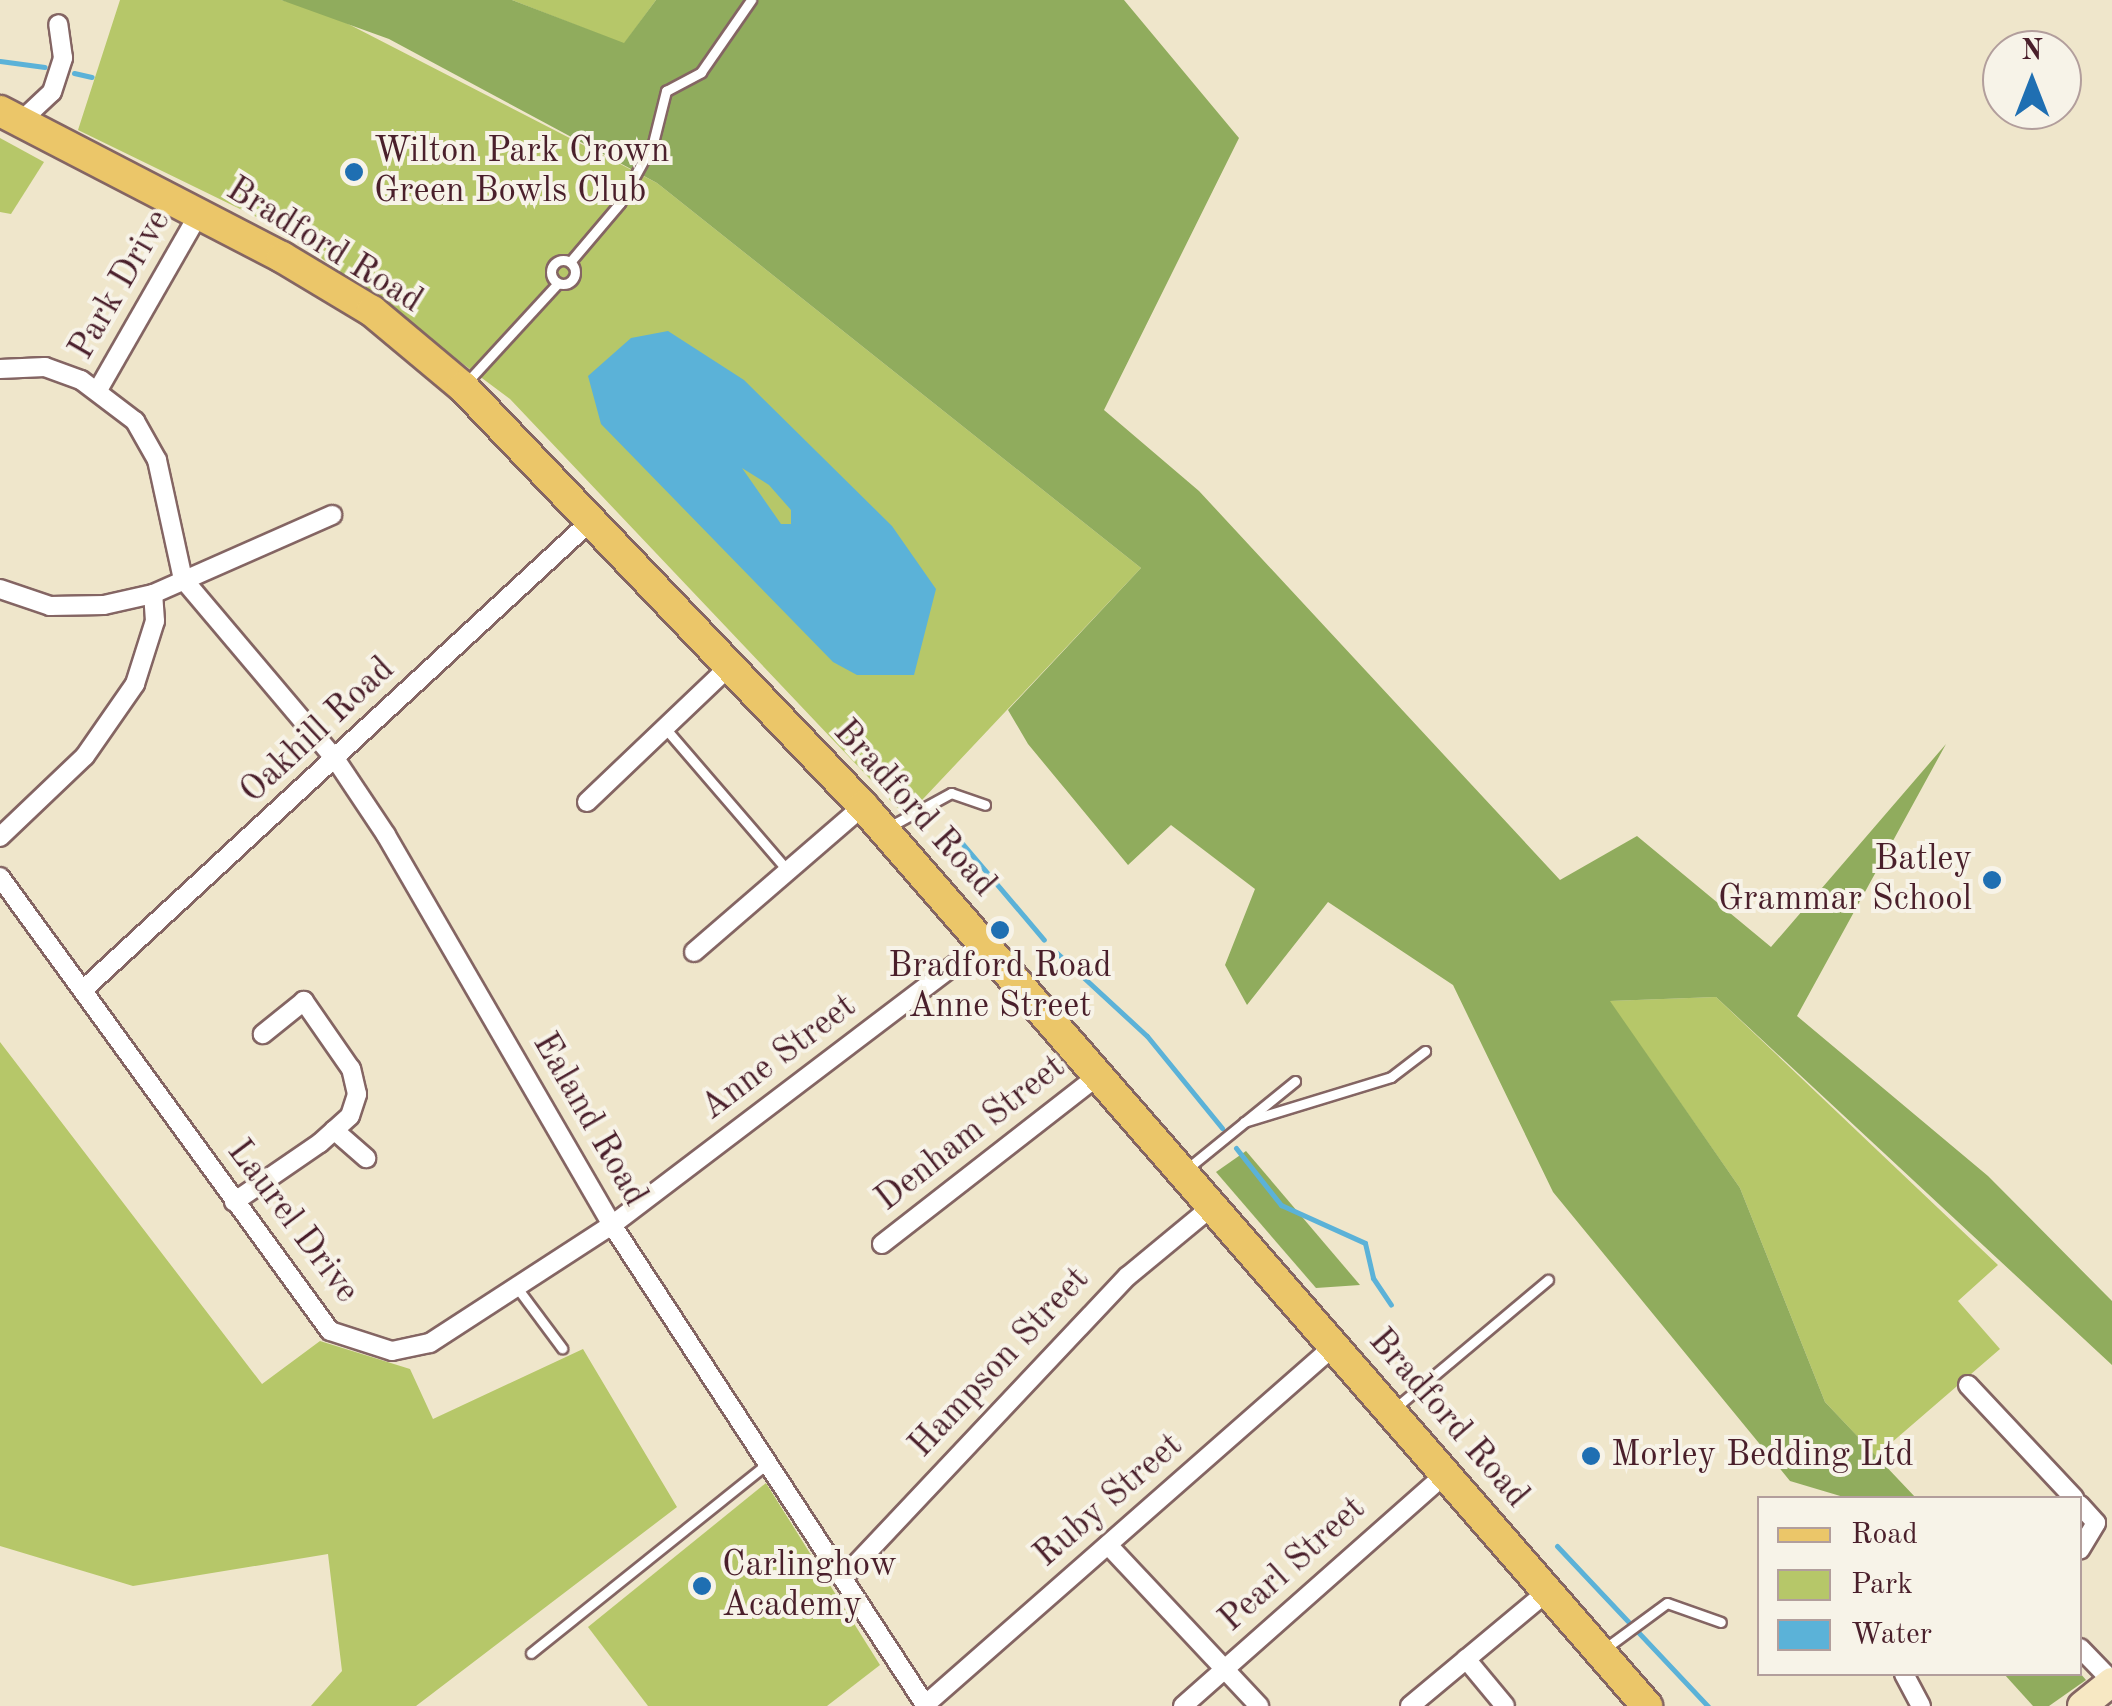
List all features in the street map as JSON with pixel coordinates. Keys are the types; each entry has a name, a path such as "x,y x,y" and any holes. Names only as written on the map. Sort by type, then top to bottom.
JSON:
{"main road":[{"name":"Bradford Road","path":"10,116 200,212 372,311 462,387 595,517 864,806 1216,1204 1548,1591 1611,1643 1647,1706"}],"street":[{"path":"10,116 52,92 64,58 58,24"},
{"name":"Park Drive","path":"98,390 200,212"},
{"path":"0,369 45,367 98,390 135,422 157,460 184,579"},
{"path":"0,589 50,606 152,594 332,514"},
{"name":"Oakhill Road","path":"83,990 595,517"},
{"name":"Ealand Road","path":"184,579 336,760 612,1224 926,1706"},
{"path":"0,838 85,756 134,684 155,621 152,594"},
{"path":"587,802 732,664"},
{"path":"694,952 864,806"},
{"name":"Laurel Drive","path":"0,877 330,1331 360,1344 430,1344 612,1224"},
{"name":"Anne Street","path":"612,1224 984,943"},
{"path":"234,1202 334,1130 356,1094 352,1069 304,1001 263,1034"},
{"name":"Denham Street","path":"882,1244 1100,1074"},
{"path":"334,1130 366,1158"},
{"name":"Hampson Street","path":"843,1578 1128,1276 1216,1204"},
{"name":"Ruby Street","path":"926,1706 1335,1345"},
{"path":"1968,1384 2072,1496"},
{"name":"Pearl Street","path":"1183,1706 1446,1473"},
{"path":"2082,1507 2096,1523 2082,1547"},
{"path":"1108,1544 1259,1706"},
{"path":"1410,1706 1548,1591"},
{"path":"2082,1650 2112,1682 2082,1706"},
{"path":"1466,1660 1505,1706"},
{"path":"1905,1676 1921,1706"}],"lane":[{"path":"558,283 552,267 570,262 628,188 654,143 666,91 701,72 751,0"},
{"path":"462,387 558,283 573,278 570,262"},
{"path":"665,728 788,871"},
{"path":"885,830 951,793 985,805"},
{"path":"1244,1122 1391,1077 1424,1051"},
{"path":"1186,1170 1295,1081"},
{"path":"1392,1411 1548,1280"},
{"path":"518,1289 562,1348"},
{"path":"531,1652 768,1463"},
{"path":"1611,1643 1667,1603 1722,1622"}],"green space":[{"path":"120,0 281,0 323,11 657,183 1141,568 906,817 510,399 285,231 78,130"},
{"path":"281,0 512,0 624,43 656,0 1124,0 1239,138 1104,410 1199,491 1560,880 1637,836 1771,947 1946,744 1797,1016 1988,1176 2112,1301 2112,1365 1716,997 1610,1001 1740,1188 1825,1402 1914,1496 1840,1496 1790,1481 1553,1192 1453,985 1328,902 1247,1005 1225,965 1255,889 1171,825 1128,865 1028,744 1008,710 1141,568 657,183 389,39"},
{"path":"512,0 656,0 624,44"},
{"path":"0,138 44,162 11,214 0,212"},
{"path":"1716,997 1998,1265 1958,1301 2000,1349 1876,1456 1825,1402 1740,1188 1609,1001"},
{"path":"0,1042 262,1384 320,1341 410,1369 433,1419 583,1349 677,1507 416,1706 311,1706 342,1671 328,1554 133,1586 0,1546"},
{"path":"1246,1151 1360,1285 1316,1288 1216,1172"},
{"name":"Carlinghow Academy","path":"766,1483 880,1665 827,1706 648,1706 588,1627"},
{"path":"2082,1675 2086,1680 2049,1706 2033,1706 2006,1676"}],"water":[{"path":"668,331 744,380 892,526 936,589 914,675 857,675 833,662 601,424 588,376 631,338","holes":["742,468 769,485 791,510 791,524 781,524"]}],"waterway":[{"path":"0,61 45,67"},
{"path":"74,73 92,77"},
{"path":"950,829 1044,940"},
{"path":"1057,953 1147,1036 1222,1128"},
{"path":"1236,1148 1281,1205 1365,1243 1373,1278 1391,1305"},
{"path":"1557,1546 1708,1706"}],"place":[{"name":"Wilton Park Crown Green Bowls Club","path":"354,172"},
{"name":"Batley Grammar School","path":"1992,880"},
{"name":"Bradford Road Anne Street","path":"1000,930"},
{"name":"Morley Bedding Ltd","path":"1591,1456"},
{"name":"Carlinghow Academy","path":"702,1586"}]}
